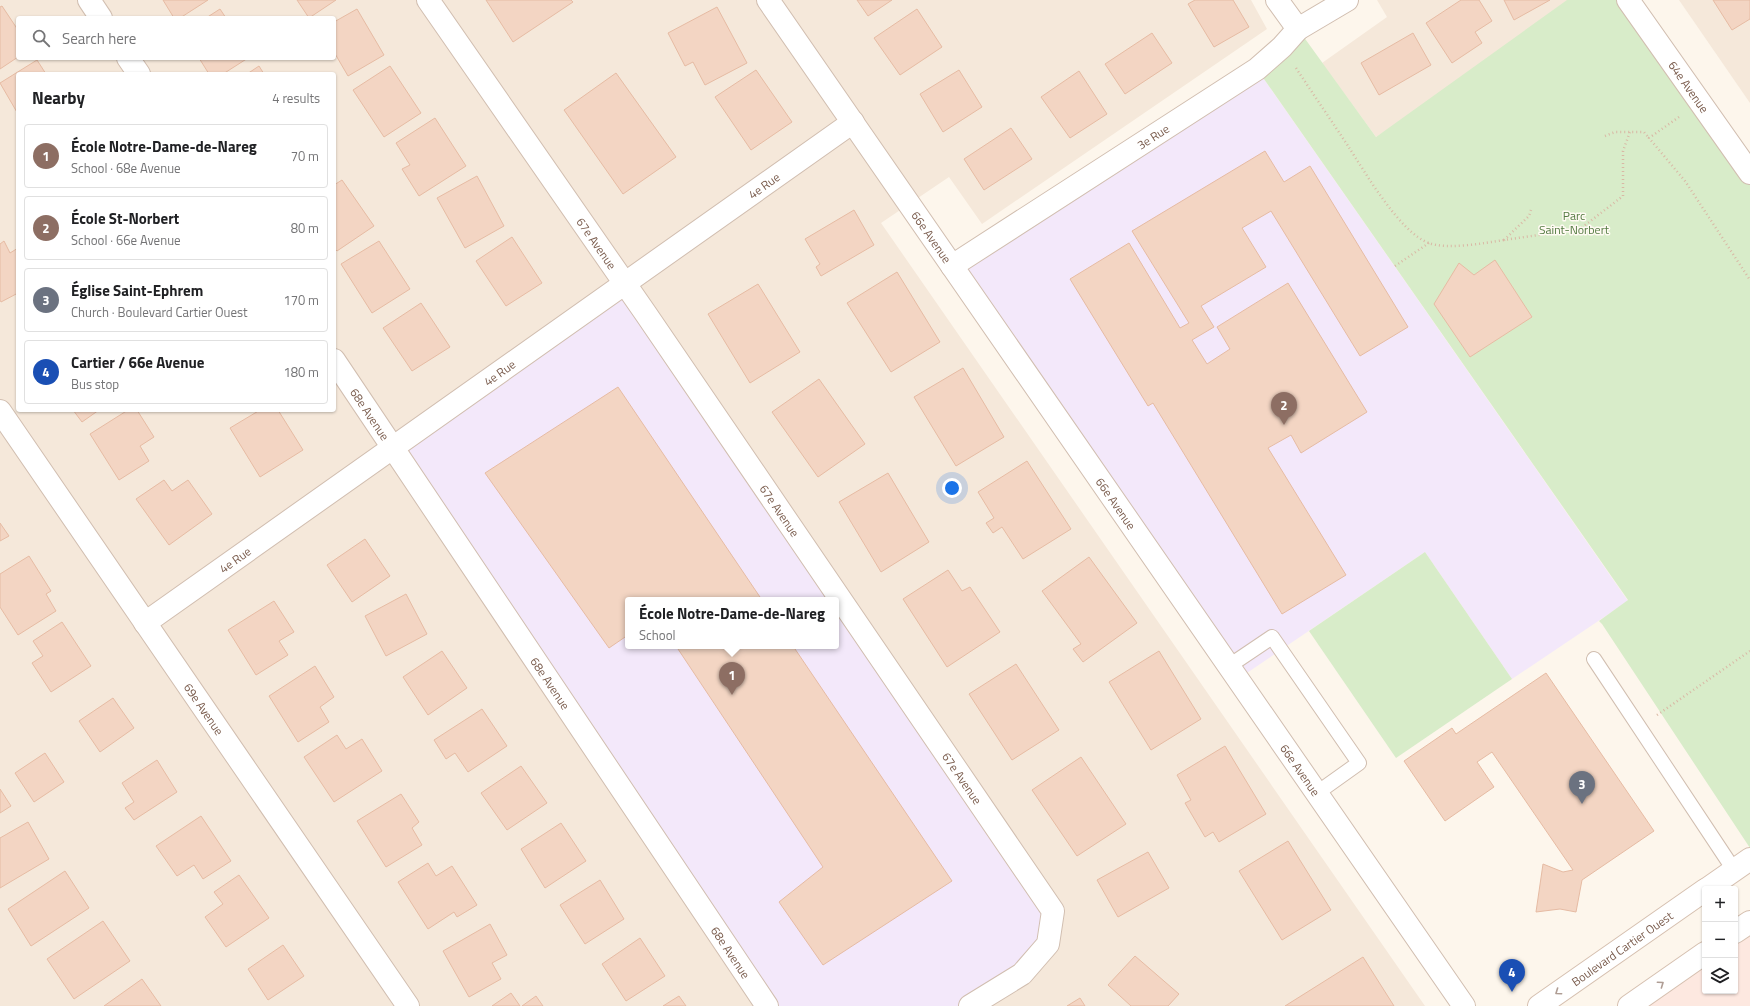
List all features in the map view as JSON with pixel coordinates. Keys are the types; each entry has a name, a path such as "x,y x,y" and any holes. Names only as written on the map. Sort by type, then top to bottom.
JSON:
{"street":[{"path":"89,0 100,16"},
{"name":"67e Avenue","path":"428,0 625,283 1054,911 1048,944 1022,974 970,1006"},
{"name":"66e Avenue","path":"768,0 1464,1006"},
{"path":"1277,0 1298,30"},
{"name":"3e Rue","path":"952,266 1257,69 1282,47 1298,30 1347,0"},
{"name":"64e Avenue","path":"1628,0 1750,173"},
{"path":"129,60 138,72"},
{"name":"4e Rue","path":"145,623 853,122"},
{"name":"68e Avenue","path":"336,363 767,1006"},
{"name":"69e Avenue","path":"0,411 408,1006"},
{"name":"Boulevard Cartier Ouest","path":"1712,886 1742,865"},
{"name":"Boulevard Cartier Ouest","path":"1538,1006 1702,893"},
{"path":"1738,930 1750,922"},
{"path":"1629,1006 1702,955"}],"lane":[{"path":"1229,666 1272,637 1359,763 1317,793"},
{"path":"1594,659 1639,727 1742,865"}],"path":[{"path":"1282,47 1377,189 1402,223 1414,234 1429,243 1475,245 1580,229 1623,196 1623,151 1630,132"},
{"path":"1649,138 1700,102"},
{"path":"1605,136 1615,132 1644,132 1685,181 1750,280"},
{"path":"1504,240 1528,216 1531,210"},
{"path":"1395,266 1429,243"},
{"path":"1639,727 1750,651"}],"shaded area":[{"path":"0,0 1251,0 1267,29 982,224 949,177 881,223 1425,1006 0,1006"},
{"path":"1377,0 1585,0 1376,137 1322,63 1387,17"},
{"path":"1679,0 1750,0 1750,103"},
{"path":"1257,69 1628,601 1512,679 1425,552 1238,679 952,266"},
{"path":"625,283 839,597 1053,911 1048,944 975,1006 767,1006 392,448"},
{"path":"1750,934 1750,1006 1648,1006 1702,968 1702,994 1738,994 1738,942"}],"green space":[{"name":"Parc Saint-Norbert","path":"1567,0 1628,0 1750,175 1750,848 1599,621 1628,600 1257,69 1298,29 1376,137"},
{"path":"1425,552 1512,679 1396,758 1309,631"}],"building":[{"path":"163,0 208,0 183,16 173,16"},
{"path":"297,0 336,0 312,16 308,16"},
{"path":"486,0 571,0 573,2 513,42"},
{"path":"857,0 892,0 868,16"},
{"path":"1195,0 1233,0 1249,27 1214,47 1188,4"},
{"path":"1461,0 1479,0 1492,21 1475,32 1482,43 1452,63 1426,23"},
{"path":"1504,0 1550,0 1514,20"},
{"path":"1713,0 1750,0 1750,19 1732,30"},
{"path":"2,6 16,27 16,58 0,69 0,7"},
{"path":"717,7 747,63 705,85 693,62 685,66 668,33"},
{"path":"220,9 225,16 209,16"},
{"path":"357,9 384,55 348,76 336,55 336,21"},
{"path":"917,9 942,47 900,75 874,38"},
{"path":"1152,33 1172,63 1125,94 1105,64"},
{"path":"1413,33 1431,65 1379,95 1361,63"},
{"path":"37,60 45,72 18,72"},
{"path":"200,60 245,60 226,72 208,72"},
{"path":"259,66 263,72 250,72"},
{"path":"390,66 421,113 384,137 353,90"},
{"path":"756,70 792,122 751,150 715,97"},
{"path":"959,70 982,107 943,132 920,94"},
{"path":"1079,71 1107,114 1070,138 1041,97"},
{"path":"16,73 16,111 0,83"},
{"path":"616,73 676,157 623,194 564,110"},
{"path":"435,118 466,166 419,196 402,169 410,165 396,143"},
{"path":"1011,128 1032,159 984,190 964,159"},
{"path":"1265,151 1284,182 1310,166 1408,327 1360,356 1271,211 1242,228 1266,267 1201,306 1214,327 1192,340 1207,364 1230,349 1217,327 1288,283 1367,412 1301,453 1291,435 1268,448 1346,575 1282,614 1153,403 1148,406 1070,279 1129,243 1180,328 1189,323 1132,231"},
{"path":"477,176 504,226 465,248 437,198"},
{"path":"342,180 374,226 337,251 336,250 336,184"},
{"path":"854,210 874,245 821,276 816,267 820,264 805,239"},
{"path":"512,237 542,283 506,306 476,261"},
{"path":"4,241 10,253 16,249 16,294 1,302 0,300 0,244"},
{"path":"379,241 410,289 372,313 341,264"},
{"path":"1495,260 1532,317 1470,357 1434,304 1459,263 1474,275"},
{"path":"897,272 940,342 891,372 847,303"},
{"path":"758,284 800,352 750,383 708,314"},
{"path":"421,303 450,347 412,371 383,328"},
{"path":"963,368 1004,437 956,466 914,397"},
{"path":"819,379 865,444 818,477 772,412"},
{"path":"618,387 760,597 625,597 625,637 609,648 485,473"},
{"path":"74,412 96,412 82,422"},
{"path":"125,412 138,412 154,437 140,446 149,461 119,480 90,434"},
{"path":"257,412 279,412 303,450 260,477 230,428"},
{"path":"1027,461 1071,529 1023,559 1002,527 993,533 986,523 994,518 978,492"},
{"path":"888,473 929,542 881,572 839,502"},
{"path":"164,480 172,491 188,480 212,514 169,545 136,499"},
{"path":"0,523 9,536 0,541"},
{"path":"365,539 390,576 352,602 327,565"},
{"path":"29,556 51,591 46,594 56,611 18,635 0,607 0,574"},
{"path":"1089,557 1137,623 1083,662 1073,649 1081,644 1042,591"},
{"path":"948,570 962,591 970,587 1000,632 947,667 903,599"},
{"path":"406,594 427,634 386,656 365,616"},
{"path":"274,601 294,632 279,641 288,655 256,675 228,630"},
{"path":"62,622 91,666 51,692 32,663 43,656 33,641"},
{"path":"678,649 795,649 952,881 823,965 779,902 823,867"},
{"path":"442,651 467,688 428,715 403,677"},
{"path":"1159,651 1201,719 1151,750 1109,682"},
{"path":"1016,664 1059,730 1012,760 969,694"},
{"path":"315,666 334,697 320,707 329,722 298,742 269,696"},
{"path":"1546,673 1654,831 1582,880 1576,912 1560,909 1536,912 1543,864 1563,872 1573,870 1492,752 1477,762 1494,787 1445,821 1404,761 1452,728 1456,734"},
{"path":"113,698 134,728 100,752 79,721"},
{"path":"482,709 507,746 468,772 455,753 446,759 434,740"},
{"path":"337,735 346,749 362,739 382,771 334,802 304,757"},
{"path":"1225,746 1266,814 1219,842 1213,832 1205,837 1185,803 1191,800 1177,775"},
{"path":"45,753 64,782 34,802 15,773"},
{"path":"1081,757 1126,824 1077,856 1032,790"},
{"path":"157,760 177,792 134,820 125,808 134,802 122,783"},
{"path":"521,766 547,803 507,830 481,793"},
{"path":"0,789 11,806 0,813"},
{"path":"401,794 419,822 412,828 422,845 386,867 357,821"},
{"path":"201,816 231,861 203,879 194,865 177,876 156,846"},
{"path":"28,822 49,859 0,888 0,838"},
{"path":"561,823 586,861 545,888 521,849"},
{"path":"1288,841 1331,910 1282,940 1239,871"},
{"path":"1148,852 1169,888 1118,917 1097,880"},
{"path":"428,863 436,876 452,866 477,905 457,917 454,912 428,929 398,882"},
{"path":"65,871 89,908 31,946 8,909"},
{"path":"239,875 269,918 226,947 205,917 223,904 214,892"},
{"path":"600,880 624,919 585,944 560,905"},
{"path":"103,921 130,961 74,999 47,959"},
{"path":"490,924 507,955 492,963 501,979 469,997 443,951"},
{"path":"640,938 665,976 626,1001 602,964"},
{"path":"283,945 304,976 268,1000 248,969"},
{"path":"1135,956 1179,994 1168,1006 1131,1006 1108,985"},
{"path":"1363,957 1394,1006 1285,1006"},
{"path":"142,979 161,1006 104,1006"},
{"path":"511,993 520,1006 492,1006"},
{"path":"536,996 543,1006 522,1006"},
{"path":"679,996 686,1006 663,1006"},
{"path":"1080,998 1085,1006 1067,1006"}],"place":[{"name":"École St-Norbert","path":"1284,425"},
{"name":"École Notre-Dame-de-Nareg","path":"732,695"},
{"name":"Église Saint-Ephrem","path":"1582,804"},
{"name":"Cartier / 66e Avenue","path":"1512,992"}]}
